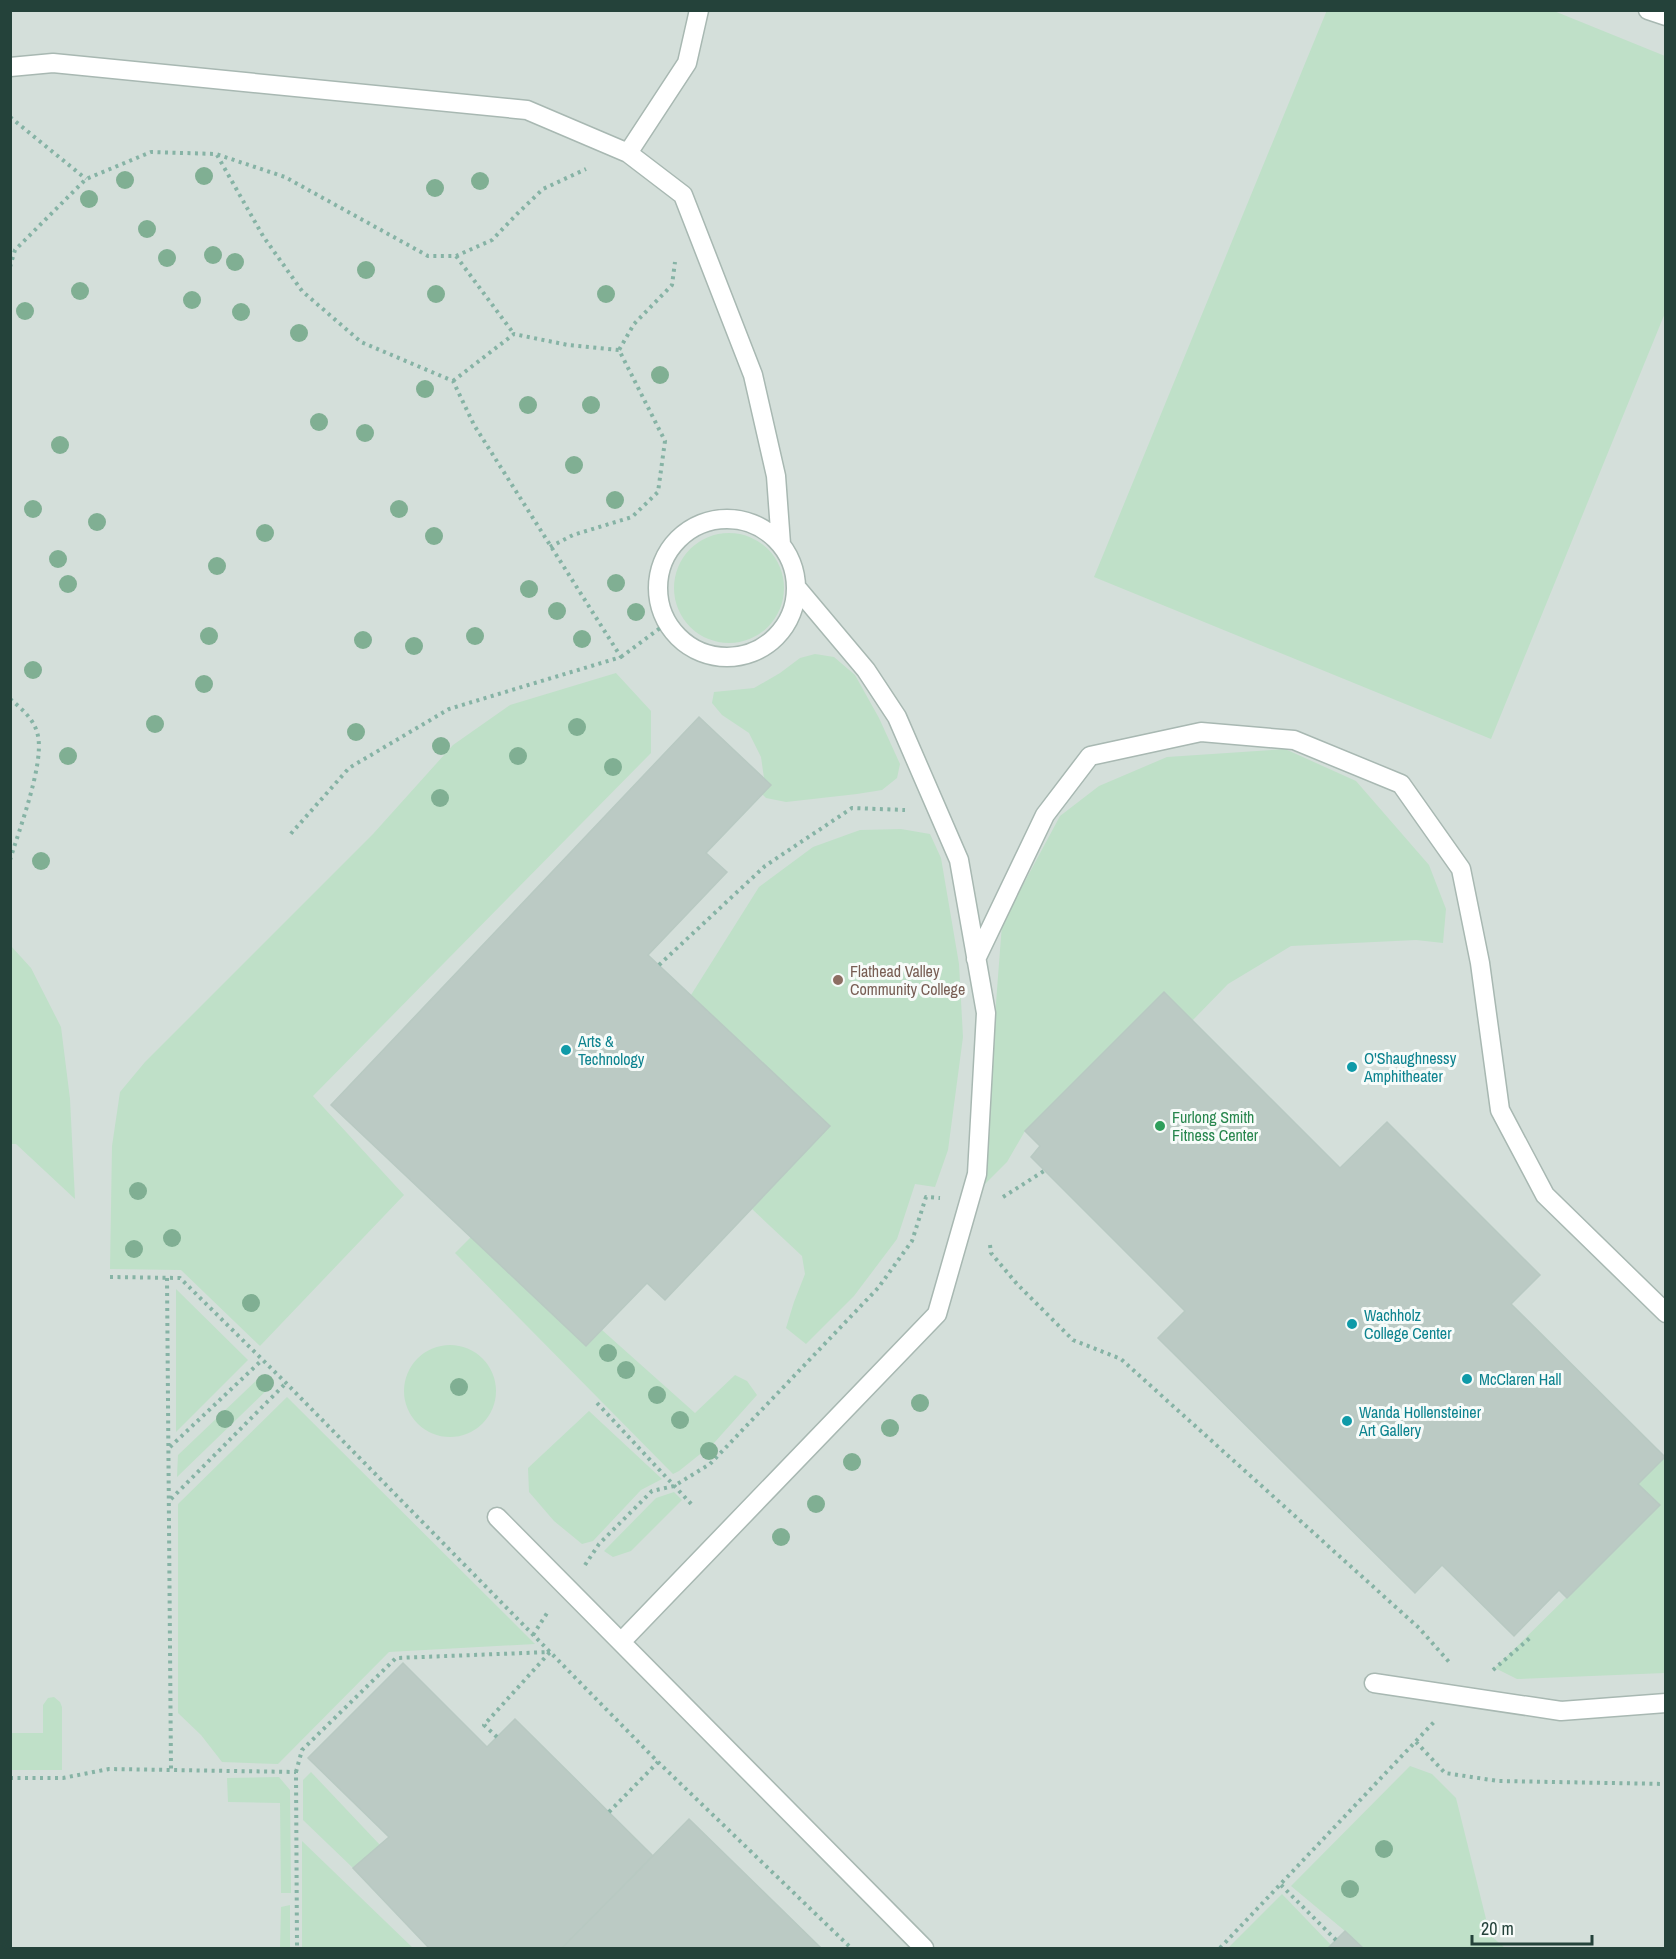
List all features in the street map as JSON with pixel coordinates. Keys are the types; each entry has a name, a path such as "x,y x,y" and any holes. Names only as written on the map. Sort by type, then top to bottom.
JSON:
{"lane":[{"path":"628,153 687,63 699,10"},
{"path":"1648,10 1665,16"},
{"path":"10,67 53,63 527,110 628,153 683,195 753,375 776,476 781,544"},
{"path":"717,519 742,520 764,529 781,544 793,565 797,588 793,611 781,632 764,646 744,655 722,656 700,652 681,640 667,623 659,602 658,580 664,559 676,540 695,526 717,519"},
{"path":"621,1642 937,1314 977,1174 986,1013 959,860 897,717 866,670 797,588"},
{"path":"976,959 1045,815 1090,756 1201,732 1282,739 1293,740 1401,784 1461,869 1480,963 1500,1110 1545,1195 1665,1313"},
{"path":"496,1516 924,1948"},
{"path":"1374,1683 1464,1691 1560,1711 1665,1703"}],"path":[{"path":"10,117 86,178"},
{"path":"10,267 15,250 86,178 151,152 216,154 285,177 428,256 456,256 492,240 543,189 575,172 628,153"},
{"path":"216,154 263,236 302,291 361,342 453,381 474,425 621,657"},
{"path":"619,350 634,324 672,285 676,253"},
{"path":"456,256 514,334 568,345 619,350"},
{"path":"453,381 514,334"},
{"path":"550,547 573,535 632,517 658,492 665,441 619,350"},
{"path":"288,837 349,768 449,709 621,657 667,623"},
{"path":"10,699 27,713 38,735 38,766 10,860"},
{"path":"659,965 765,866 852,808 938,812"},
{"path":"533,1635 551,1607 568,1589 599,1544 652,1491 674,1486 710,1464 879,1288 912,1241 926,1197 993,1203 1044,1171"},
{"path":"990,1243 991,1253 1074,1340 1121,1359 1419,1628 1464,1691"},
{"path":"110,1277 180,1278 658,1762 851,1948"},
{"path":"167,1278 171,1770"},
{"path":"170,1447 262,1360"},
{"path":"170,1500 286,1383"},
{"path":"597,1403 694,1507"},
{"path":"1220,1948 1464,1691 1512,1655 1530,1638"},
{"path":"497,1737 484,1725 550,1652"},
{"path":"297,1948 296,1772 302,1750 396,1658 550,1652"},
{"path":"1416,1742 1445,1773 1498,1781 1665,1784"},
{"path":"609,1812 658,1762"},
{"path":"10,1778 63,1778 109,1769 296,1772"},
{"path":"1281,1885 1336,1940"}],"shaded area":[{"name":"Flathead Valley Community College","path":"11,11 1665,11 1665,1948 11,1948"}],"green space":[{"path":"1327,10 1554,11 1665,56 1665,313 1491,739 1094,577"},
{"path":"729,533 750,538 768,549 779,567 784,588 779,609 768,627 750,638 729,643 708,638 690,627 679,609 674,588 679,567 690,549 708,538"},
{"path":"815,654 834,657 855,675 879,718 900,764 897,778 882,790 857,794 786,802 766,798 762,794 771,785 764,778 761,757 749,733 722,715 712,703 714,692 754,688 800,658"},
{"path":"616,673 651,711 651,753 313,1096 404,1195 260,1346 181,1270 110,1269 112,1146 120,1092 145,1062 373,834 453,745 510,705"},
{"path":"1285,749 1356,781 1429,865 1446,909 1443,943 1416,940 1291,946 1228,984 1192,1021 1164,993 1025,1131 1007,1162 982,1187 1002,924 1060,816 1099,786 1167,757"},
{"path":"901,829 930,834 941,858 959,964 963,1037 948,1150 935,1187 915,1184 897,1239 854,1296 806,1344 786,1328 805,1274 802,1256 752,1209 830,1126 691,995 759,887 813,847 860,830"},
{"path":"11,946 31,968 61,1027 70,1099 75,1199 16,1144 11,1144"},
{"path":"471,1237 586,1346 602,1330 695,1413 735,1375 747,1381 757,1395 714,1443 673,1474 455,1253"},
{"path":"176,1289 248,1360 176,1432"},
{"path":"450,1345 468,1348 483,1358 493,1373 496,1391 493,1409 483,1424 468,1434 450,1437 432,1434 417,1424 407,1409 404,1391 407,1373 417,1358 432,1348"},
{"path":"260,1377 270,1387 177,1477 178,1455"},
{"path":"287,1397 535,1644 389,1652 278,1764 222,1762 201,1735 178,1713 178,1504"},
{"path":"589,1411 662,1479 641,1490 593,1541 582,1544 554,1521 529,1492 528,1468"},
{"path":"1665,1457 1665,1673 1517,1679 1495,1668 1660,1505 1638,1484"},
{"path":"674,1492 682,1500 631,1551 613,1557 604,1551 656,1498"},
{"path":"54,1697 62,1707 62,1770 11,1770 11,1733 43,1733 43,1705 48,1698"},
{"path":"1410,1766 1432,1774 1456,1798 1490,1935 1505,1948 1363,1948 1291,1886"},
{"path":"311,1772 380,1845 353,1868 303,1820 303,1780"},
{"path":"279,1777 290,1790 291,1893 281,1893 280,1803 228,1802 227,1778"},
{"path":"302,1841 413,1948 302,1948"},
{"path":"1282,1894 1331,1945 1328,1948 1228,1948"},
{"path":"290,1905 290,1948 280,1948 281,1907"}],"building":[{"name":"Arts & Technology","path":"699,717 771,785 706,853 727,872 648,955 830,1126 665,1300 647,1283 586,1346 331,1105"},
{"name":"Wachholz College Center","path":"1164,992 1340,1168 1387,1122 1540,1275 1511,1304 1665,1457 1638,1484 1660,1505 1567,1598 1559,1590 1514,1636 1442,1565 1415,1593 1158,1338 1185,1311 1031,1157 1040,1146 1025,1131"},
{"path":"403,1663 487,1747 515,1719 653,1856 562,1948 429,1948 353,1868 389,1837 308,1758"},
{"path":"689,1819 821,1948 562,1948"},
{"path":"1345,1931 1363,1948 1328,1948"}],"place":[{"name":"Flathead Valley Community College","path":"838,980"},
{"name":"Arts & Technology","path":"566,1050"},
{"name":"O'Shaughnessy Amphitheater","path":"1352,1067"},
{"name":"Furlong Smith Fitness Center","path":"1160,1126"},
{"name":"Wachholz College Center","path":"1352,1324"},
{"name":"McClaren Hall","path":"1467,1379"},
{"name":"Wanda Hollensteiner Art Gallery","path":"1347,1421"}]}
